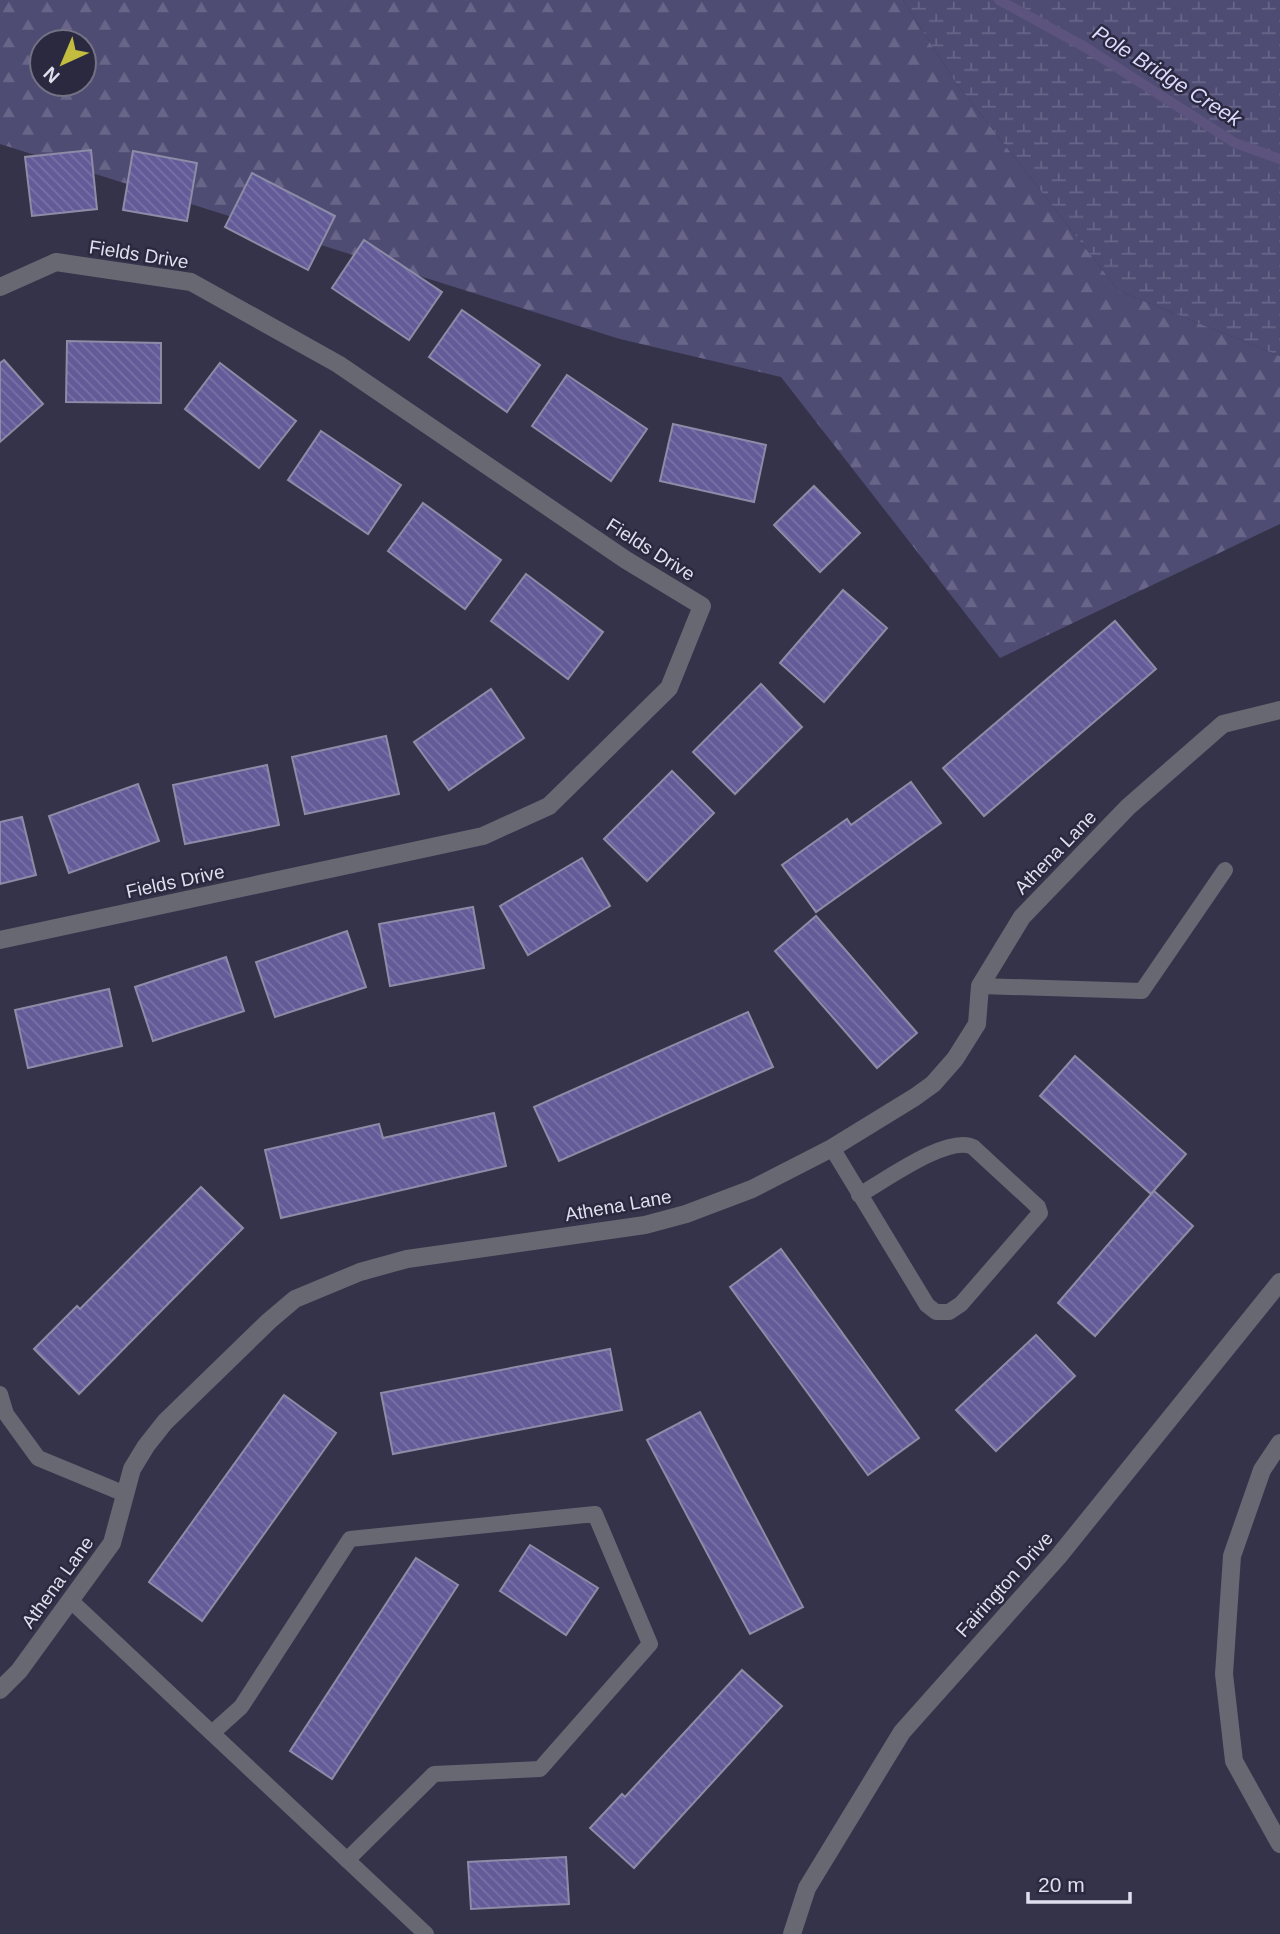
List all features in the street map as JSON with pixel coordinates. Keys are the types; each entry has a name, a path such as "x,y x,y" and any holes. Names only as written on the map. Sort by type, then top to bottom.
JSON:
{"street":[{"name":"Fields Drive","path":"0,287 56,262 191,282 338,364 625,560 702,606 669,688 549,806 483,836 0,940"},
{"name":"Athena Lane","path":"0,1690 19,1671 112,1543 132,1469 165,1422 295,1299 360,1272 407,1259 645,1225 686,1214 752,1189 832,1148 933,1084 973,1035 977,1024 980,986 1022,917 1128,807 1223,724 1280,710"},
{"name":"Fairington Drive","path":"792,1934 807,1888 902,1732 1058,1557 1280,1282"},
{"path":"1278,1842 1234,1761 1223,1674 1232,1556 1262,1470 1280,1443"}],"lane":[{"path":"980,986 1142,991 1225,870"},
{"path":"832,1148 859,1195 928,1305 936,1312 949,1312 961,1304 1040,1213 1038,1207 973,1147 961,1142 939,1150 859,1195"},
{"path":"0,1394 6,1414 38,1458 125,1494"},
{"path":"212,1733 241,1707 350,1539 595,1514 650,1644 540,1769 434,1774 347,1860"},
{"path":"70,1600 426,1934"}],"green space":[{"path":"0,0 903,0 954,80 1119,291 1280,356 1280,524 1000,658 781,377 620,339 0,144"},
{"path":"903,0 1280,0 1280,356 1119,291 954,80"}],"building":[{"path":"91,150 97,209 32,216 25,157"},
{"path":"133,151 197,163 187,221 123,210"},
{"path":"252,173 335,216 308,270 225,227"},
{"path":"364,240 442,292 409,340 332,288"},
{"path":"462,310 540,365 507,412 429,357"},
{"path":"67,341 161,343 161,403 66,402"},
{"path":"4,360 43,404 0,442 0,363"},
{"path":"220,363 296,421 259,468 185,409"},
{"path":"567,375 647,429 611,481 532,426"},
{"path":"673,424 766,445 754,502 660,481"},
{"path":"321,431 401,485 368,534 288,480"},
{"path":"814,486 860,533 820,572 774,525"},
{"path":"423,503 501,560 465,609 388,551"},
{"path":"526,574 603,632 568,679 491,621"},
{"path":"843,590 887,628 824,702 780,663"},
{"path":"1115,621 1156,669 984,816 943,768"},
{"path":"761,684 802,727 735,794 693,752"},
{"path":"491,689 524,738 449,790 414,742"},
{"path":"386,736 399,794 305,814 292,757"},
{"path":"267,765 279,825 185,844 173,785"},
{"path":"672,771 714,813 647,881 604,839"},
{"path":"911,782 941,823 816,912 782,865 847,819 851,825"},
{"path":"138,784 159,841 69,873 49,816"},
{"path":"22,817 36,875 0,884 0,822"},
{"path":"582,858 610,906 528,955 500,906"},
{"path":"473,907 484,968 390,986 379,924"},
{"path":"816,916 917,1033 877,1068 775,951"},
{"path":"347,931 366,987 275,1017 256,962"},
{"path":"226,957 244,1011 153,1041 135,987"},
{"path":"109,989 122,1046 28,1068 15,1010"},
{"path":"748,1012 773,1067 559,1161 534,1107"},
{"path":"1075,1056 1186,1154 1151,1194 1040,1096"},
{"path":"494,1113 506,1166 281,1218 265,1150 379,1124 383,1138"},
{"path":"201,1187 243,1228 79,1394 34,1349 77,1306 80,1309"},
{"path":"1154,1191 1193,1226 1095,1336 1058,1303"},
{"path":"781,1249 919,1438 868,1475 730,1287"},
{"path":"1036,1335 1075,1376 996,1451 956,1410"},
{"path":"610,1349 622,1410 393,1454 381,1393"},
{"path":"284,1395 336,1433 202,1621 149,1582"},
{"path":"700,1412 803,1607 750,1634 647,1440"},
{"path":"530,1545 598,1588 566,1635 500,1591"},
{"path":"416,1558 458,1585 332,1779 290,1751"},
{"path":"742,1670 782,1706 634,1868 590,1828 622,1794 625,1797"},
{"path":"566,1857 569,1904 471,1909 468,1862"}],"waterway":[{"name":"Pole Bridge Creek","path":"999,0 1085,47 1235,143 1280,159"}]}
